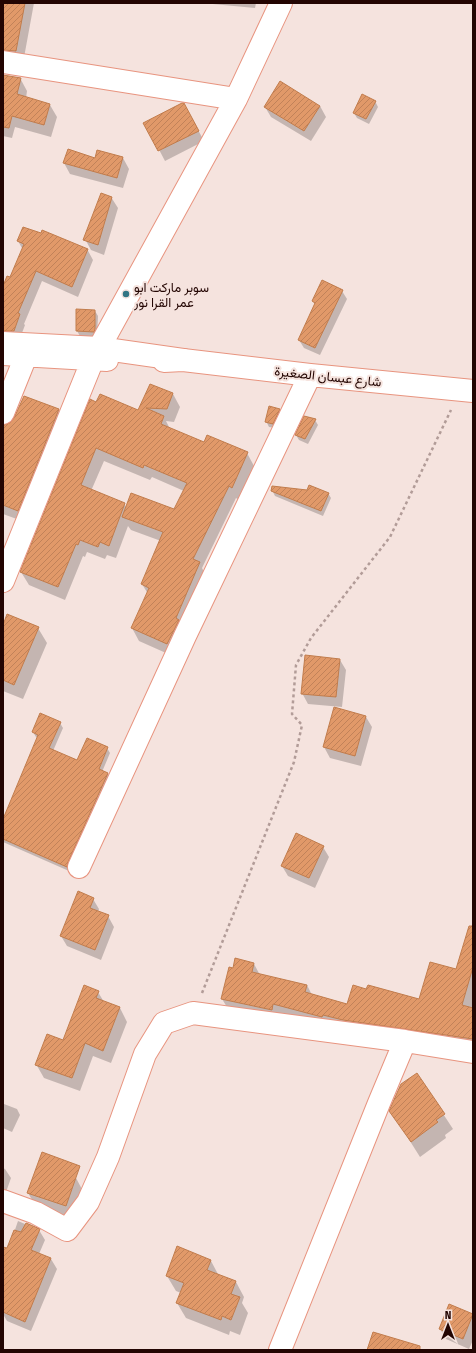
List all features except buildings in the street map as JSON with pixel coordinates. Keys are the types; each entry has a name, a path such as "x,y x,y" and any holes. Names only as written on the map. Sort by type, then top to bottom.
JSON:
{"street":[{"path":"3,581 96,353 236,99 281,3"},
{"path":"3,62 236,99"},
{"name":"شارع عبسان الصغيرة","path":"3,343 96,353 183,360 310,375 467,390"},
{"name":"شارع عبسان الصغيرة","path":"3,354 26,356 96,353"},
{"path":"3,413 26,356"},
{"path":"79,867 188,629 310,375"},
{"path":"3,1201 36,1212 67,1230 88,1202 108,1157 145,1054 164,1023 194,1013 405,1041 473,1052"},
{"path":"280,1350 405,1041"}],"path":[{"path":"194,1013 294,762 302,725 292,714 296,665 311,638 390,538 467,390"}],"place":[{"name":"سوبر ماركت ابو عمر القرا نور","path":"126,294"}]}
